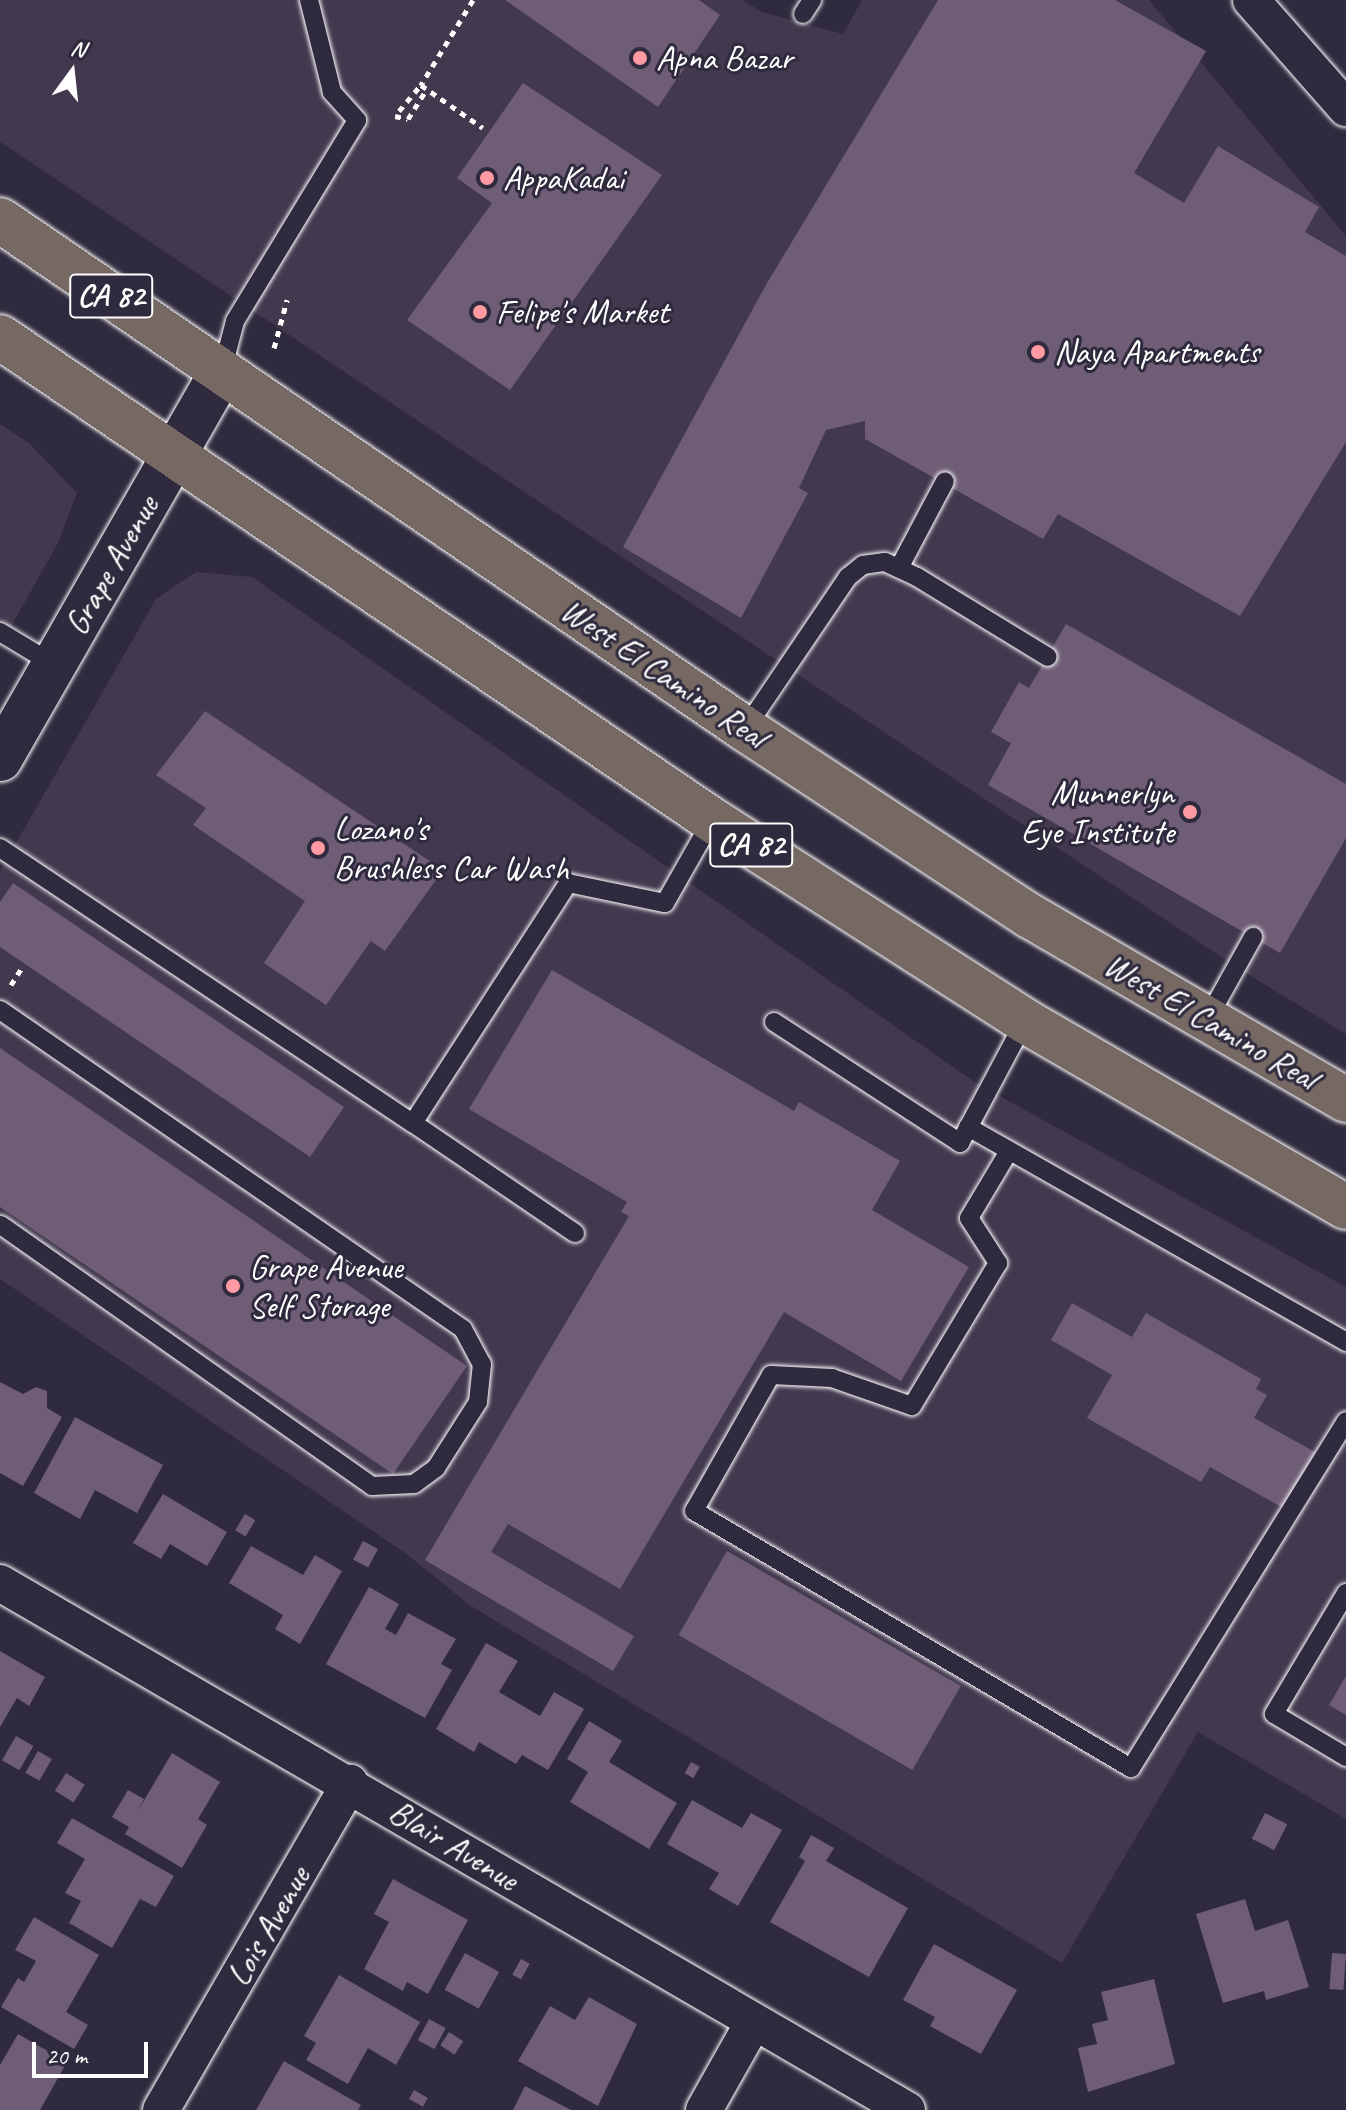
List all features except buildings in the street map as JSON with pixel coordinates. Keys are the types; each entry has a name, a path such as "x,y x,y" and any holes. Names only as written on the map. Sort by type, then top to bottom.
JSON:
{"main road":[{"name":"West El Camino Real","path":"0,220 745,729 1030,916 1346,1100"},
{"name":"CA 82","path":"0,337 712,820 1025,1021 1346,1207"}],"street":[{"path":"1251,0 1346,108"},
{"name":"Grape Avenue","path":"3,747 55,665 222,371"},
{"name":"Blair Avenue","path":"0,1583 350,1783 753,2023 907,2110"},
{"name":"Lois Avenue","path":"161,2110 350,1783"},
{"path":"704,2110 753,2023"}],"lane":[{"path":"222,371 235,321 357,120 332,92 309,0"},
{"path":"899,568 945,481"},
{"path":"745,729 848,577 863,565 885,562 899,568 1048,657"},
{"path":"0,632 55,665"},
{"path":"413,1123 568,883 665,903 712,820"},
{"path":"0,848 575,1233"},
{"path":"1208,1018 1253,937"},
{"path":"0,1010 463,1329 482,1364 478,1402 436,1468 414,1484 372,1486 0,1225"},
{"path":"774,1022 960,1143 1025,1021"},
{"path":"968,1127 1346,1342"},
{"path":"1009,1151 969,1218 998,1263 912,1406 832,1378 771,1375 694,1511 1131,1768 1346,1421"},
{"path":"1346,1593 1274,1714 1346,1757"}],"path":[{"path":"424,87 397,113 408,119 473,0"},
{"path":"424,87 483,128"},
{"path":"274,348 287,300"}],"shaded area":[{"path":"0,0 742,0 762,12 843,34 862,0 1149,0 1346,236 1346,1034 1241,970 0,142"},
{"path":"0,424 30,444 77,493 58,543 0,646"},
{"path":"196,572 252,577 976,1083 1346,1287 1346,1819 1198,1732 1062,1963 468,1604 404,1552 0,1279 0,871 156,599"}],"place":[{"name":"Apna Bazar","path":"640,58"},
{"name":"AppaKadai","path":"487,178"},
{"name":"Felipe's Market","path":"480,312"},
{"name":"Naya Apartments","path":"1038,352"},
{"name":"Munnerlyn Eye Institute","path":"1190,812"},
{"name":"Lozano's Brushless Car Wash","path":"318,848"},
{"name":"Grape Avenue Self Storage","path":"233,1286"}]}
